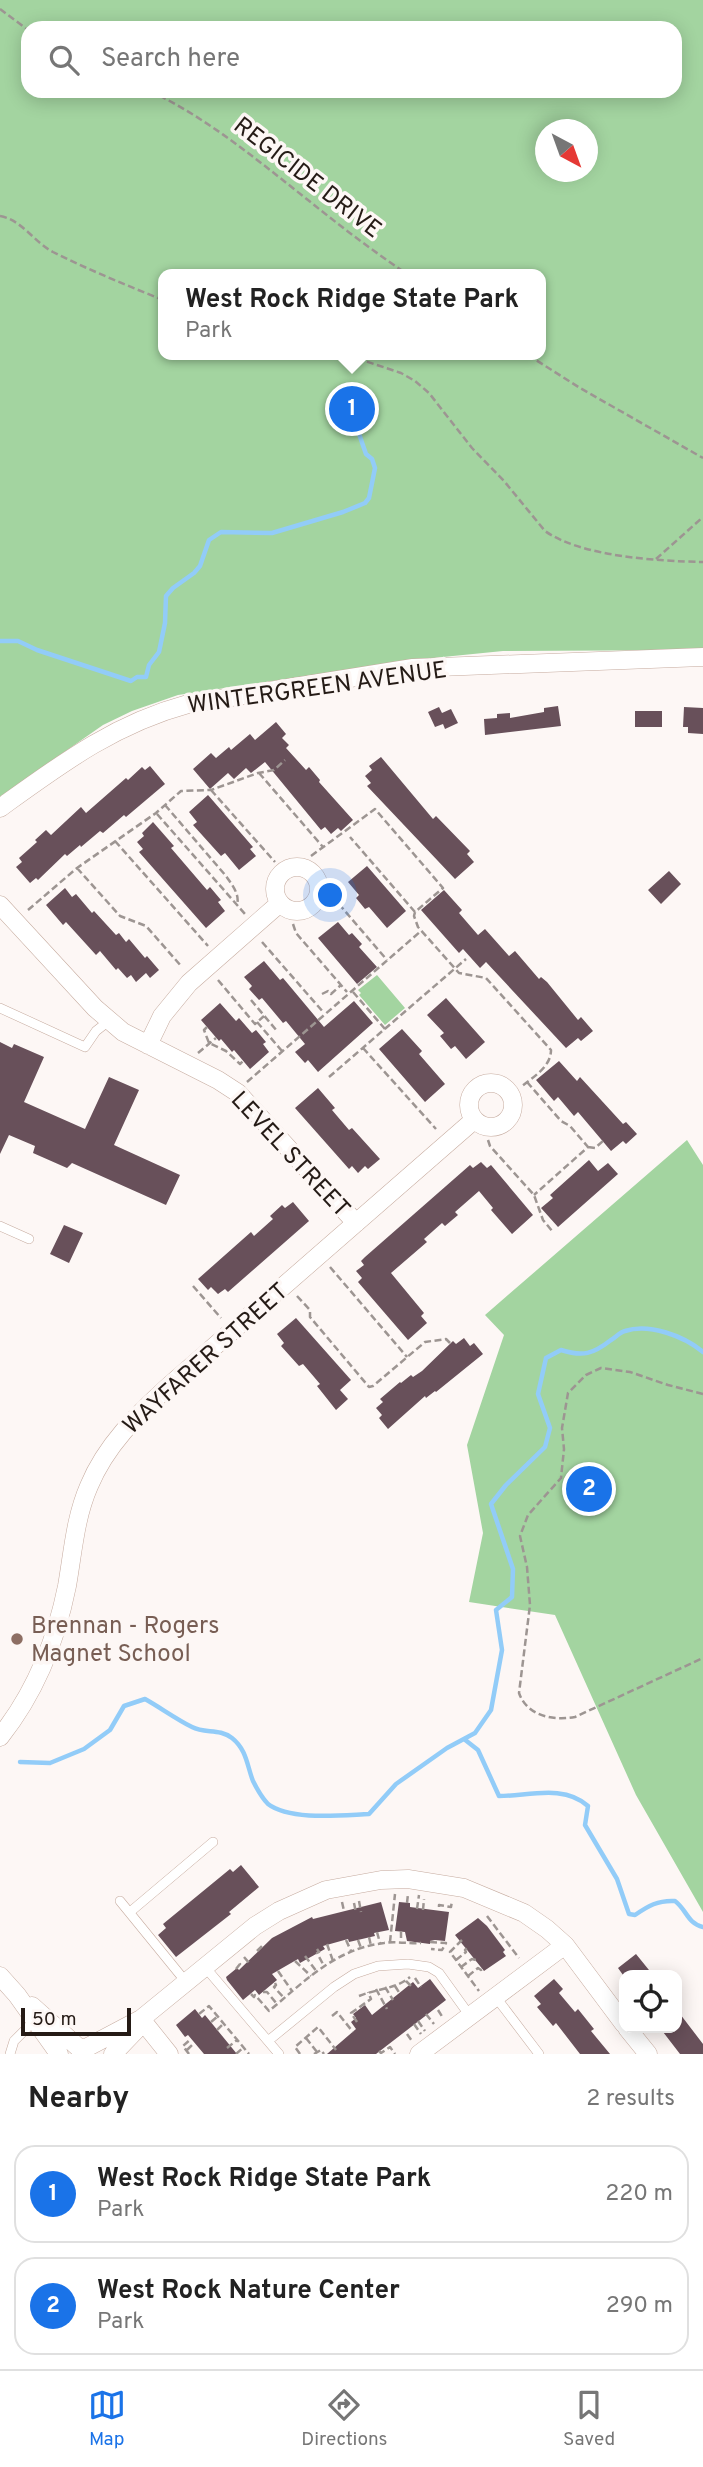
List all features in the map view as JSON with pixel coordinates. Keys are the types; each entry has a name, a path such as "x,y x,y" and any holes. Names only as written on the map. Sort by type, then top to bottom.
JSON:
{"street":[{"name":"WINTERGREEN AVENUE","path":"0,808 116,730 162,711 188,704 413,668 703,657"},
{"path":"148,1045 162,1016 189,983 280,904"},
{"name":"LEVEL STREET","path":"0,905 95,1008 123,1032 218,1080 238,1093 356,1223"},
{"name":"WAYFARER STREET","path":"0,1737 38,1676 54,1639 79,1514 89,1485 119,1436 138,1414 169,1386 474,1120"},
{"path":"17,1995 83,2051 141,2020 255,1926 279,1910 326,1889 381,1880 408,1880 437,1883 486,1896 524,1913 565,1945 619,2017"},
{"path":"415,2047 470,2016 487,1994 565,1945"},
{"path":"0,1976 59,2054"},
{"path":"141,2020 183,2051"},
{"path":"113,2054 138,2029 141,2020"},
{"path":"632,2033 648,2054"}],"lane":[{"path":"0,1008 85,1047 96,1031 110,1020"},
{"path":"0,1226 29,1239"},
{"path":"130,1912 214,1842"},
{"path":"120,1901 186,1982"},
{"path":"268,2041 334,1987 354,1974 378,1966 408,1964 429,1967 439,1973 470,2016"},
{"path":"205,1967 279,2054"},
{"path":"487,1994 539,2054"},
{"path":"11,2053 13,2041 35,2020"}],"path":[{"path":"0,9 21,25"},
{"name":"REGICIDE DRIVE","path":"163,98 193,114 240,146 400,269"},
{"path":"0,216 15,222 51,251 100,275 158,298"},
{"path":"362,360 401,373 429,393 472,449 504,481 545,531 554,537 590,550 655,560 703,562"},
{"path":"536,360 703,458"},
{"path":"655,560 703,517"},
{"path":"28,911 77,868 156,813 181,791 211,790 258,772 274,771 285,760"},
{"path":"258,772 323,847"},
{"path":"211,790 275,862"},
{"path":"165,805 234,887 238,898 237,905"},
{"path":"311,856 375,809 443,888 415,912"},
{"path":"156,813 244,914"},
{"path":"350,837 415,912 414,916 421,931 459,974 486,978 551,1050 548,1063 521,1087"},
{"path":"115,841 208,946"},
{"path":"77,868 120,916 146,926 183,968"},
{"path":"332,896 388,961"},
{"path":"293,924 296,933 341,985 385,1029"},
{"path":"246,1082 421,931"},
{"path":"262,942 325,1013"},
{"path":"329,1077 466,959"},
{"path":"218,980 282,1051"},
{"path":"322,994 328,991 331,994 341,985"},
{"path":"251,1000 277,1031"},
{"path":"257,1022 264,1016"},
{"path":"207,1027 204,1030 209,1043 226,1051 235,1062 240,1064 243,1061"},
{"path":"198,1053 216,1038"},
{"path":"362,1048 436,1129"},
{"path":"527,1082 588,1147 595,1148 603,1141"},
{"path":"488,1140 490,1146 534,1195 543,1220 553,1232"},
{"path":"534,1195 588,1147"},
{"path":"330,1266 407,1357"},
{"path":"192,1286 220,1318"},
{"path":"297,1296 310,1310 310,1317 369,1387 373,1387 425,1342 446,1339 450,1343"},
{"path":"703,1394 630,1372 601,1368 586,1375 568,1393 562,1428 564,1449 561,1478 528,1516 520,1536 527,1567 530,1605 519,1693 523,1704 538,1713 560,1720 575,1717 703,1658"},
{"path":"390,1942 395,1894"},
{"path":"407,1902 408,1894"},
{"path":"417,1909 419,1895"},
{"path":"423,1910 425,1896"},
{"path":"358,1898 361,1912"},
{"path":"353,1899 356,1913"},
{"path":"439,1908 439,1905 451,1907 452,1901"},
{"path":"342,1902 344,1911"},
{"path":"483,1910 520,1960"},
{"path":"487,1926 492,1922"},
{"path":"401,1931 401,1941"},
{"path":"377,1932 380,1943"},
{"path":"493,1934 500,1933"},
{"path":"496,1938 500,1933"},
{"path":"369,1937 371,1946"},
{"path":"346,1940 351,1951"},
{"path":"359,1940 361,1948"},
{"path":"461,1940 450,1952 468,1976 487,1994"},
{"path":"430,1942 446,1943 442,1951 431,1949"},
{"path":"251,1994 269,2011 343,1953 380,1943 421,1943"},
{"path":"257,1951 262,1946 260,1944"},
{"path":"327,1944 333,1961"},
{"path":"503,1948 508,1944"},
{"path":"456,1960 467,1948"},
{"path":"317,1949 324,1966"},
{"path":"244,1956 250,1964"},
{"path":"305,1956 317,1972"},
{"path":"461,1967 472,1959 476,1960"},
{"path":"236,1969 240,1964 238,1961"},
{"path":"295,1961 311,1976"},
{"path":"468,1976 478,1968 482,1969"},
{"path":"278,1971 292,1991"},
{"path":"359,1996 376,1989 399,1986 413,1975 421,1987"},
{"path":"406,1980 411,1986"},
{"path":"275,1983 284,1998"},
{"path":"395,1986 400,1994"},
{"path":"385,1987 393,2000"},
{"path":"376,1989 387,2009"},
{"path":"263,1992 267,1992 277,2004"},
{"path":"357,2022 351,2013 371,1999 368,1992"},
{"path":"199,2014 209,2006 249,2054"},
{"path":"438,2010 443,2018"},
{"path":"332,2016 337,2012 353,2032"},
{"path":"426,2014 434,2024"},
{"path":"211,2022 218,2016"},
{"path":"418,2021 425,2031"},
{"path":"217,2030 224,2024"},
{"path":"414,2024 421,2034"},
{"path":"300,2054 295,2047 318,2028 336,2050"},
{"path":"407,2034 415,2047"},
{"path":"306,2038 316,2053 321,2050 324,2054"},
{"path":"183,2051 191,2039"},
{"path":"227,2048 237,2040"},
{"path":"183,2051 194,2043"},
{"path":"236,2054 244,2047"},
{"path":"379,2050 381,2053 390,2047 395,2054"}],"green space":[{"path":"0,0 703,0 703,650 503,651 423,659 178,695 132,711 103,725 0,797"},
{"path":"377,975 405,1008 385,1025 359,995 361,993 358,990"},
{"path":"687,1140 703,1165 703,1912 636,1795 555,1615 469,1602 483,1533 467,1445 504,1335 485,1315"}],"building":[{"path":"558,706 561,726 485,735 484,719 510,713 510,718 544,712 544,708"},
{"path":"439,707 442,713 451,709 458,723 445,729 443,724 435,727 428,712"},
{"path":"684,707 703,708 703,734 688,733 688,727 683,727"},
{"path":"635,711 662,711 662,727 635,727"},
{"path":"276,722 286,734 282,738 289,745 286,748 306,770 309,767 353,820 341,831 338,828 331,834 325,827 321,830 265,762 251,773 246,768 234,779 228,773 210,789 193,769 211,753 216,758 229,747 231,750 250,734 255,740"},
{"path":"381,757 433,819 436,816 470,851 467,854 474,862 455,879 367,786 371,783 365,776 372,770 369,766"},
{"path":"150,766 165,784 126,817 124,815 103,833 100,831 67,856 65,854 38,880 36,878 30,883 16,867 22,862 19,858 46,830 51,835 81,807 86,813 126,778 128,780 142,767 145,770"},
{"path":"208,795 253,847 250,849 256,856 239,870 225,853 221,856 193,825 197,822 189,812"},
{"path":"153,822 207,890 210,887 221,900 218,902 225,911 206,928 139,852 143,849 137,842"},
{"path":"367,866 406,911 387,928 369,907 365,909 356,898 359,895 348,882"},
{"path":"669,871 681,884 661,904 648,890"},
{"path":"65,888 72,897 76,894 116,935 119,933 126,942 129,939 159,970 150,978 146,973 136,982 131,975 127,978 118,968 116,970 100,951 96,955 66,922 63,925 46,905"},
{"path":"444,890 462,910 459,913 478,935 485,929 509,956 515,951 539,979 541,977 547,982 578,1020 581,1017 593,1031 566,1048 486,962 480,968 463,949 459,953 421,910"},
{"path":"338,922 349,935 352,933 362,944 359,947 377,967 357,984 318,938"},
{"path":"264,961 280,980 283,978 324,1027 354,1001 373,1023 318,1072 308,1060 305,1063 295,1052 305,1044 286,1021 283,1023 262,998 259,1000 249,989 252,986 244,977"},
{"path":"446,998 485,1042 466,1059 455,1046 451,1049 440,1036 444,1033 427,1015"},
{"path":"220,1003 236,1021 239,1018 252,1033 256,1030 266,1042 263,1044 269,1052 250,1069 234,1050 232,1052 221,1039 219,1041 201,1020"},
{"path":"402,1029 422,1051 419,1054 445,1084 425,1102 379,1049"},
{"path":"0,1042 12,1048 14,1044 44,1057 24,1102 85,1129 109,1077 139,1090 114,1145 180,1175 166,1205 72,1163 67,1168 33,1153 35,1146 9,1135 0,1154"},
{"path":"559,1061 577,1081 580,1077 623,1124 626,1122 637,1134 626,1144 623,1141 611,1151 578,1112 574,1116 558,1097 554,1101 536,1080"},
{"path":"318,1088 349,1130 352,1128 380,1159 368,1169 365,1166 358,1173 352,1166 349,1169 295,1108"},
{"path":"589,1160 598,1171 608,1163 618,1174 558,1227 541,1208 553,1198 550,1195"},
{"path":"481,1162 487,1168 491,1165 533,1215 512,1234 479,1191 455,1212 458,1215 445,1226 442,1223 424,1239 427,1242 391,1273 424,1313 421,1316 427,1323 408,1340 358,1282 362,1278 356,1271 364,1265 361,1261 365,1257 470,1165 473,1168"},
{"path":"293,1202 309,1221 228,1292 225,1289 218,1294 211,1287 208,1290 198,1279 251,1232 254,1236 273,1219 270,1216 282,1205 285,1208"},
{"path":"64,1225 83,1233 69,1263 50,1254"},
{"path":"296,1318 351,1380 340,1390 348,1399 336,1410 317,1386 320,1384 303,1364 299,1366 281,1346 284,1343 277,1334"},
{"path":"464,1338 470,1346 474,1343 483,1354 436,1392 426,1398 425,1396 388,1429 379,1418 382,1415 376,1408 383,1402 380,1399 400,1382 422,1371 453,1341 456,1344"},
{"path":"241,1865 259,1887 229,1912 231,1914 176,1957 158,1935 166,1928 163,1924 230,1869 233,1872"},
{"path":"381,1902 389,1930 374,1933 375,1936 349,1942 348,1939 323,1946 325,1949 300,1963 298,1959 272,1974 277,1980 259,1995 255,1990 243,2000 227,1980 226,1977 237,1968 239,1970 272,1938 312,1917 313,1919"},
{"path":"399,1902 410,1903 410,1907 449,1912 445,1941 430,1941 430,1944 407,1941 405,1932 395,1931"},
{"path":"478,1918 505,1950 503,1952 506,1956 484,1971 455,1935"},
{"path":"636,1954 649,1970 619,1970 618,1968"},
{"path":"430,1979 446,2000 376,2054 327,2054 356,2029 351,2022 356,2018 353,2014 365,2005 372,2015 413,1982 418,1988"},
{"path":"554,1979 563,1989 559,1993 575,2012 578,2009 594,2029 591,2031 610,2054 580,2054 556,2023 553,2026 537,2007 541,2004 534,1996"},
{"path":"195,2009 202,2018 205,2015 237,2054 204,2054 188,2035 185,2037 176,2025"},
{"path":"682,2017 703,2044 703,2054 680,2054 664,2033 682,2033"}],"waterway":[{"path":"0,641 18,641 37,650 131,681 137,677 146,677 149,665 159,652 165,623 166,596 200,566 209,540 221,532 272,533 343,512 365,503 369,498 375,468 372,459 366,454 358,431 358,407"},
{"path":"20,1762 50,1763 84,1749 110,1730 124,1706 145,1699 192,1727 222,1733 232,1738 244,1753 253,1781 268,1804 289,1813 303,1815 369,1814 396,1784 447,1748 475,1733 491,1710 502,1650 496,1610 512,1597 513,1569 491,1504 506,1485 545,1447 550,1428 538,1394 546,1358 561,1350 582,1354 593,1351 621,1332 634,1329 666,1332 703,1352"},
{"path":"464,1739 478,1750 499,1796 557,1793 578,1799 588,1806 585,1825 617,1879 629,1914 635,1915 658,1903 675,1901 694,1923 703,1927"}],"place":[{"name":"West Rock Ridge State Park","path":"352,409"},
{"name":"West Rock Nature Center","path":"589,1489"},
{"name":"Brennan - Rogers Magnet School","path":"17,1639"}]}
